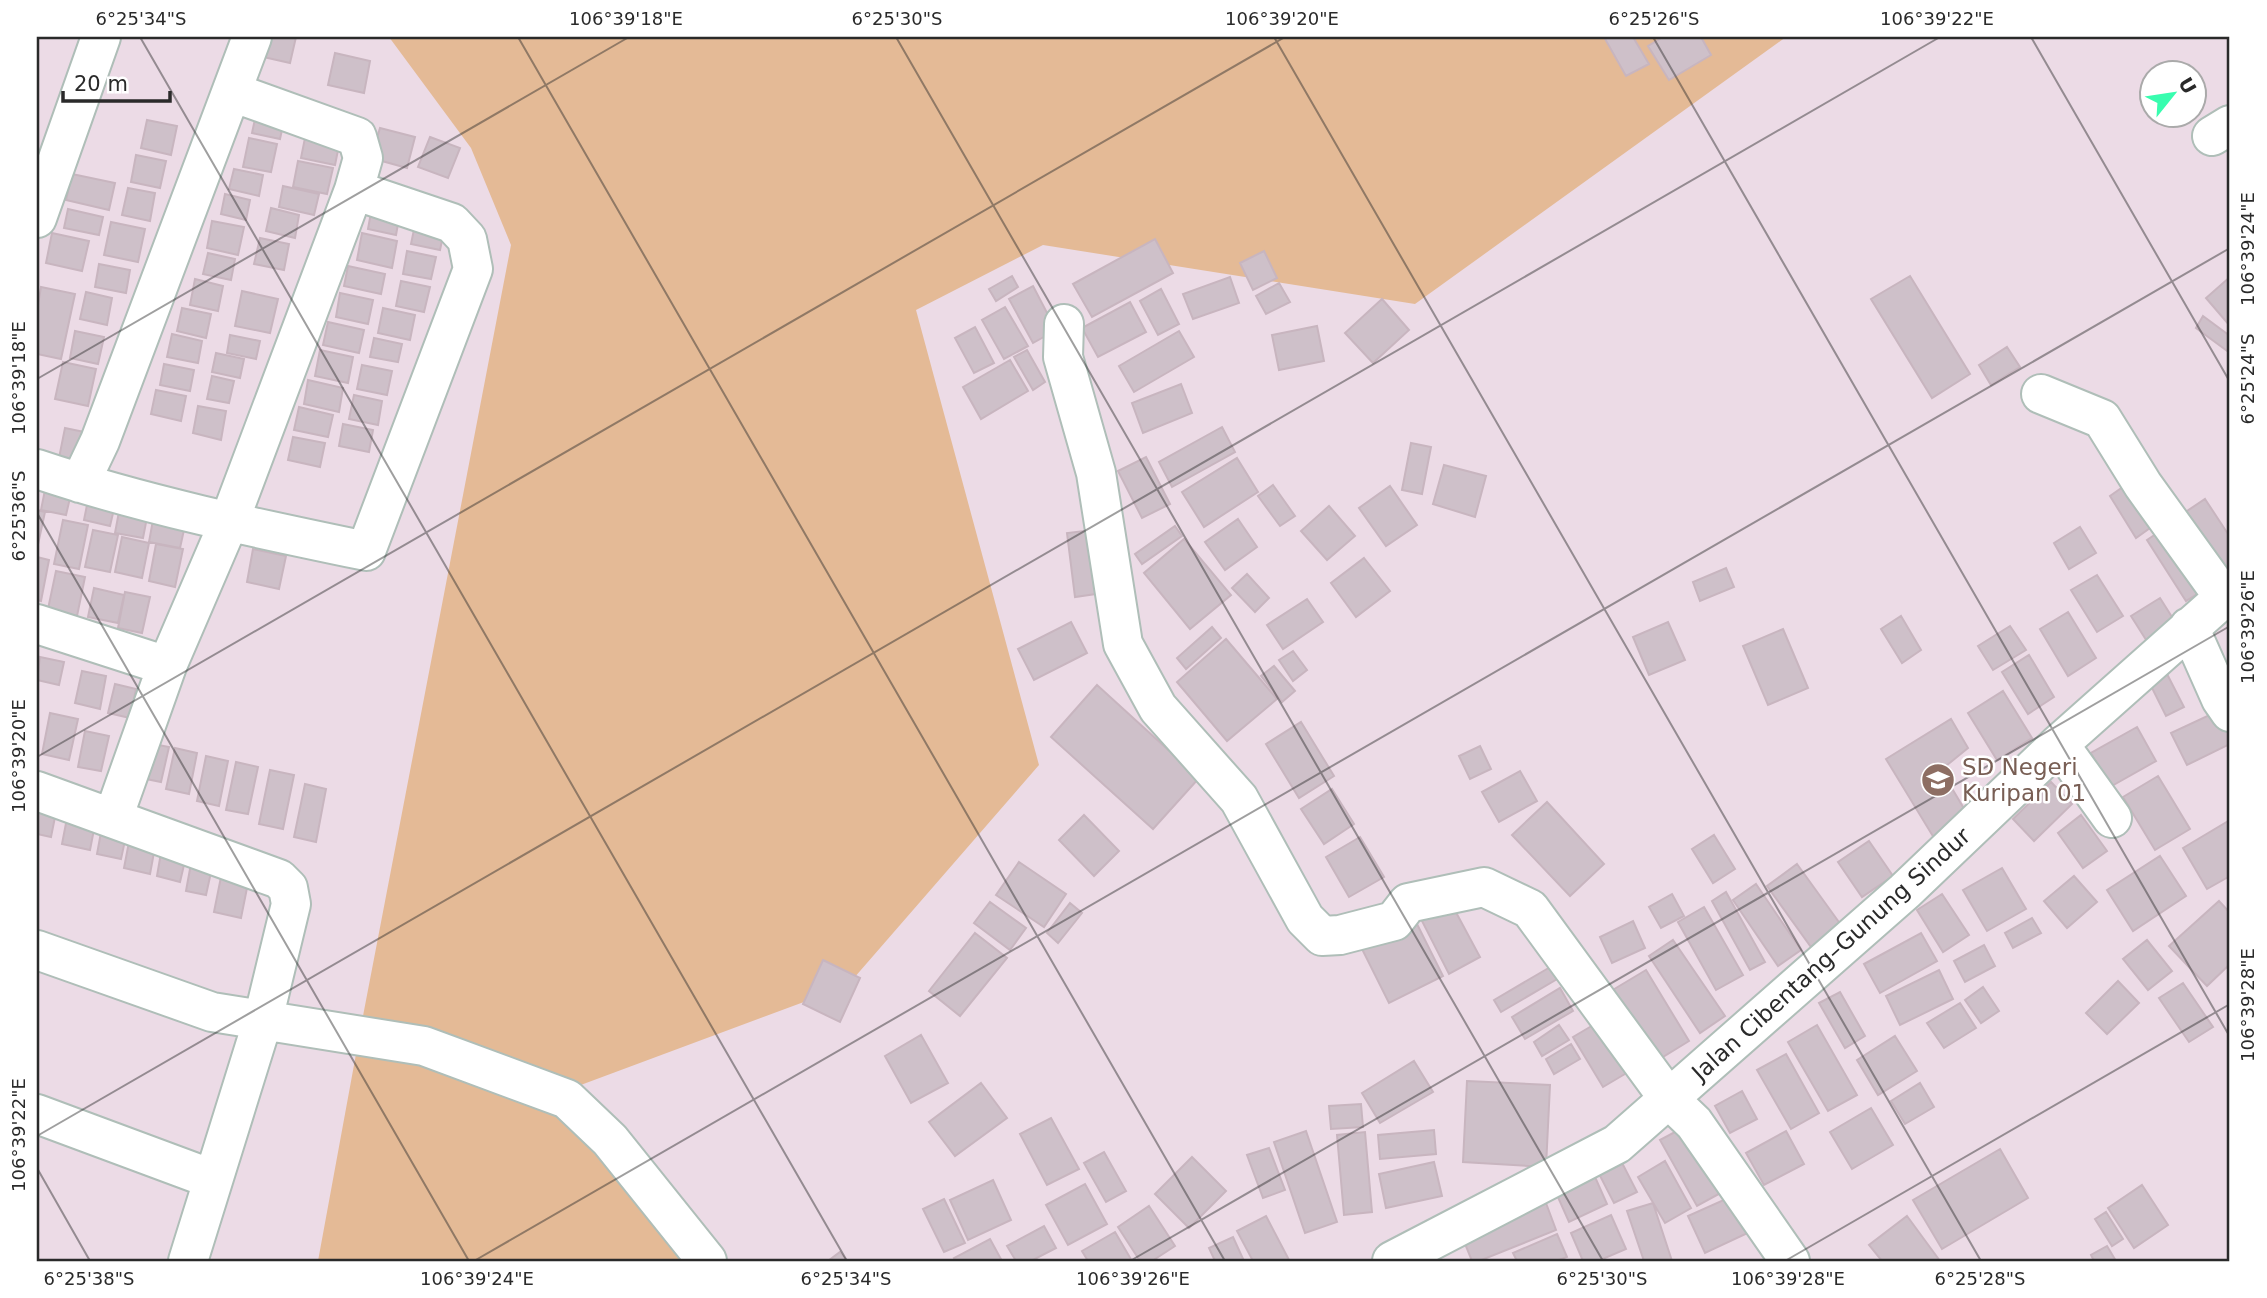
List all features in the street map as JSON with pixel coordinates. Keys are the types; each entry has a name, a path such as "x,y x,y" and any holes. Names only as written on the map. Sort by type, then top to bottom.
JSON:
{"street":[{"path":"37,218 101,37"},
{"path":"80,484 100,441 252,37"},
{"path":"113,817 167,666 229,522 354,190 363,158 358,136 232,92"},
{"path":"37,469 80,484 229,522 366,551 473,269 467,239 452,223 354,190"},
{"path":"1064,324 1063,357 1096,473 1123,645 1158,708 1239,799 1305,919 1322,936 1340,935 1394,921 1408,903 1483,887 1530,909 1669,1099 1694,1123 1790,1261"},
{"path":"2041,394 2102,419 2143,485 2228,595"},
{"name":"Jalan Cibentang–Gunung Sindur","path":"1392,1261 1617,1144 1905,891 2059,744 2228,595"},
{"path":"37,624 167,666"},
{"path":"2189,627 2221,699 2230,712"},
{"path":"2059,744 2112,818"},
{"path":"37,791 279,879 288,888 291,904 263,1020 188,1261"},
{"path":"37,950 212,1012 424,1046 567,1099 610,1140 707,1261"},
{"path":"37,1114 212,1179"}],"shaded area":[{"path":"389,37 1786,37 1415,304 1043,245 916,310 1039,765 847,986 570,1089 717,1261 318,1261 511,245 471,148"}],"building":[{"path":"263,37 296,37 290,63 259,56"},
{"path":"1604,37 1633,37 1649,64 1626,76"},
{"path":"1663,37 1701,37 1711,55 1669,80 1648,46"},
{"path":"335,53 370,61 364,93 328,85"},
{"path":"258,105 286,111 280,139 252,133"},
{"path":"147,120 177,126 171,155 141,148"},
{"path":"307,128 341,135 335,165 301,158"},
{"path":"380,128 415,137 407,168 371,158"},
{"path":"430,137 460,148 448,178 418,167"},
{"path":"249,138 277,144 271,172 243,167"},
{"path":"136,155 166,161 160,188 131,182"},
{"path":"298,161 333,168 327,194 293,187"},
{"path":"234,169 263,175 259,196 229,189"},
{"path":"72,174 115,183 109,210 66,200"},
{"path":"283,186 319,194 314,215 279,207"},
{"path":"128,188 155,193 150,221 122,215"},
{"path":"225,194 250,200 246,220 221,214"},
{"path":"372,207 400,213 396,235 368,229"},
{"path":"271,208 299,215 295,238 266,231"},
{"path":"68,209 103,217 99,235 64,228"},
{"path":"416,220 445,226 440,250 411,244"},
{"path":"212,221 244,227 238,255 207,248"},
{"path":"111,222 145,229 138,262 104,255"},
{"path":"52,233 89,241 82,271 46,263"},
{"path":"362,233 397,241 392,268 357,260"},
{"path":"260,238 289,244 284,270 254,264"},
{"path":"1155,239 1173,273 1092,317 1073,284"},
{"path":"407,251 436,257 431,279 403,274"},
{"path":"1264,251 1277,278 1253,290 1240,263"},
{"path":"208,253 235,259 231,280 203,274"},
{"path":"99,264 130,270 126,293 95,287"},
{"path":"348,266 385,274 381,294 344,286"},
{"path":"1012,276 1018,287 996,301 989,289"},
{"path":"1910,276 1970,374 1932,398 1871,299"},
{"path":"1230,277 1239,303 1193,319 1183,294"},
{"path":"2230,277 2230,326 2206,298"},
{"path":"195,279 223,286 218,311 190,305"},
{"path":"401,281 430,287 424,312 396,306"},
{"path":"1279,283 1290,302 1266,314 1256,296"},
{"path":"1033,286 1056,330 1033,343 1009,299"},
{"path":"41,287 75,294 61,359 37,354 37,311"},
{"path":"1161,289 1179,324 1158,335 1140,301"},
{"path":"242,291 278,299 270,333 235,326"},
{"path":"86,292 112,298 107,325 80,319"},
{"path":"340,293 373,300 368,324 336,317"},
{"path":"1382,299 1409,330 1373,363 1345,333"},
{"path":"1130,302 1146,332 1098,357 1082,328"},
{"path":"1005,307 1028,346 1004,359 982,320"},
{"path":"182,308 211,314 206,338 177,331"},
{"path":"383,308 415,315 410,340 378,333"},
{"path":"2203,316 2230,336 2230,353 2196,328"},
{"path":"328,322 364,330 359,353 323,345"},
{"path":"1317,326 1324,361 1279,370 1272,335"},
{"path":"975,327 994,363 974,373 955,338"},
{"path":"75,331 104,337 98,364 70,358"},
{"path":"1179,331 1194,357 1134,392 1119,366"},
{"path":"172,334 202,341 198,363 167,357"},
{"path":"230,335 260,341 256,359 227,353"},
{"path":"374,338 402,344 398,362 370,357"},
{"path":"2007,347 2020,367 1991,385 1979,365"},
{"path":"320,350 353,357 348,383 315,376"},
{"path":"1027,350 1045,382 1033,390 1014,357"},
{"path":"216,353 244,359 240,378 212,372"},
{"path":"1010,360 1028,391 981,419 963,387"},
{"path":"63,362 96,369 88,406 55,399"},
{"path":"164,364 194,370 190,391 160,385"},
{"path":"362,365 392,371 387,395 357,389"},
{"path":"212,376 234,381 229,403 207,399"},
{"path":"308,380 343,388 339,412 304,404"},
{"path":"1181,384 1192,413 1143,433 1132,403"},
{"path":"156,390 186,396 181,421 151,414"},
{"path":"354,395 382,401 378,425 349,419"},
{"path":"198,406 226,411 221,440 193,433"},
{"path":"299,407 333,415 328,437 294,430"},
{"path":"343,424 373,430 369,452 339,446"},
{"path":"1222,427 1235,452 1172,487 1159,462"},
{"path":"65,428 94,434 87,464 59,458"},
{"path":"293,437 325,443 320,467 288,460"},
{"path":"1411,443 1431,447 1422,494 1402,490"},
{"path":"1146,457 1170,504 1142,518 1118,471"},
{"path":"1237,458 1258,492 1204,527 1182,492"},
{"path":"1444,465 1486,476 1475,517 1433,504"},
{"path":"47,480 73,485 66,515 41,510"},
{"path":"2130,482 2157,523 2136,538 2110,496"},
{"path":"1273,485 1295,516 1280,526 1258,496"},
{"path":"1390,486 1417,525 1386,546 1359,508"},
{"path":"90,490 117,496 110,526 84,520"},
{"path":"2205,499 2230,537 2230,566 2213,577 2175,519"},
{"path":"121,501 149,507 143,538 115,533"},
{"path":"1329,506 1355,536 1327,560 1301,531"},
{"path":"155,509 187,516 180,548 149,542"},
{"path":"37,510 45,512 37,549"},
{"path":"1238,519 1257,547 1225,570 1205,542"},
{"path":"63,520 88,525 79,569 54,564"},
{"path":"1175,526 1182,536 1142,564 1135,554"},
{"path":"2080,527 2096,553 2069,569 2054,543"},
{"path":"1109,528 1117,591 1075,597 1067,533"},
{"path":"2165,528 2205,589 2186,601 2147,540"},
{"path":"93,530 118,535 110,572 85,567"},
{"path":"122,537 149,543 142,578 115,572"},
{"path":"1184,539 1231,595 1190,629 1144,573"},
{"path":"156,544 183,549 175,587 149,581"},
{"path":"253,549 286,556 279,589 247,582"},
{"path":"37,557 49,560 41,601 37,600"},
{"path":"1364,558 1390,591 1356,617 1331,583"},
{"path":"1726,568 1734,587 1700,601 1693,582"},
{"path":"56,571 85,577 77,616 48,609"},
{"path":"1247,574 1269,598 1255,612 1232,588"},
{"path":"2097,575 2123,616 2097,632 2071,590"},
{"path":"94,588 124,595 118,623 88,617"},
{"path":"125,592 150,597 142,633 118,628"},
{"path":"2160,598 2177,625 2148,643 2131,616"},
{"path":"1307,599 1323,622 1283,649 1267,625"},
{"path":"2068,612 2096,658 2068,676 2040,629"},
{"path":"1901,616 1921,650 1902,663 1881,629"},
{"path":"1071,622 1087,653 1034,680 1018,649"},
{"path":"1668,622 1685,660 1649,675 1633,637"},
{"path":"2010,626 2026,650 1993,670 1978,646"},
{"path":"1212,627 1221,638 1186,669 1177,658"},
{"path":"1783,629 1808,688 1768,705 1743,646"},
{"path":"1226,639 1277,699 1227,741 1177,682"},
{"path":"1293,651 1307,670 1293,681 1279,660"},
{"path":"2029,655 2054,697 2028,714 2002,672"},
{"path":"40,657 64,662 59,685 37,680"},
{"path":"1274,666 1295,691 1282,702 1261,676"},
{"path":"82,671 106,676 100,709 75,703"},
{"path":"2167,674 2184,707 2166,716 2150,684"},
{"path":"115,684 136,689 130,718 108,713"},
{"path":"1097,685 1199,778 1153,829 1051,737"},
{"path":"2003,691 2032,738 1997,760 1968,713"},
{"path":"2218,711 2230,737 2230,744 2187,765 2171,733"},
{"path":"50,713 78,719 69,760 42,754"},
{"path":"1951,719 1968,748 1941,770 1969,817 1934,838 1886,759"},
{"path":"1301,722 1334,776 1299,798 1266,744"},
{"path":"2137,727 2156,761 2110,787 2091,753"},
{"path":"85,731 109,736 101,771 78,767"},
{"path":"143,742 169,747 161,782 136,777"},
{"path":"1480,746 1491,769 1470,779 1459,756"},
{"path":"175,748 197,753 189,794 166,789"},
{"path":"206,756 228,761 219,806 197,801"},
{"path":"236,762 258,767 248,814 226,810"},
{"path":"270,770 294,775 283,829 259,824"},
{"path":"1520,771 1537,801 1499,822 1482,792"},
{"path":"2158,776 2190,829 2155,850 2123,797"},
{"path":"2051,782 2072,804 2034,841 2013,819"},
{"path":"305,784 326,789 316,842 294,837"},
{"path":"1332,789 1354,824 1324,844 1301,809"},
{"path":"1547,802 1604,864 1570,896 1512,835"},
{"path":"37,803 57,807 51,837 37,834"},
{"path":"68,813 96,819 90,850 62,844"},
{"path":"1084,815 1119,851 1094,876 1059,840"},
{"path":"2081,815 2107,851 2083,868 2058,833"},
{"path":"2230,820 2230,876 2207,889 2183,848"},
{"path":"102,827 127,831 121,859 97,854"},
{"path":"1714,835 1735,869 1713,883 1692,849"},
{"path":"1360,837 1384,877 1349,897 1326,857"},
{"path":"1869,841 1893,876 1862,897 1838,862"},
{"path":"129,842 155,847 150,874 124,868"},
{"path":"162,847 187,852 180,882 157,876"},
{"path":"2160,856 2186,896 2133,931 2107,890"},
{"path":"192,858 213,863 206,895 186,891"},
{"path":"1019,862 1066,894 1044,927 996,895"},
{"path":"1797,864 1841,925 1811,947 1767,886"},
{"path":"2002,868 2026,909 1987,931 1963,890"},
{"path":"222,872 249,878 241,918 214,912"},
{"path":"2074,876 2097,902 2067,928 2044,901"},
{"path":"1756,884 1801,950 1778,966 1733,900"},
{"path":"1726,892 1765,962 1750,970 1712,901"},
{"path":"1672,894 1684,916 1661,928 1649,907"},
{"path":"1942,894 1969,935 1943,952 1917,910"},
{"path":"2219,901 2230,913 2230,964 2207,986 2169,946"},
{"path":"990,902 1026,928 1010,950 974,923"},
{"path":"1070,903 1082,913 1058,943 1047,933"},
{"path":"1451,903 1480,957 1449,974 1421,919"},
{"path":"1704,907 1743,975 1716,990 1678,922"},
{"path":"1413,916 1443,976 1389,1003 1359,943"},
{"path":"2032,918 2041,933 2013,948 2005,933"},
{"path":"1633,921 1645,948 1612,963 1600,937"},
{"path":"975,933 1007,958 960,1016 929,991"},
{"path":"1921,933 1937,961 1880,993 1864,964"},
{"path":"1673,940 1725,1016 1700,1033 1649,956"},
{"path":"2147,940 2172,971 2148,990 2123,959"},
{"path":"1984,945 1995,966 1965,982 1954,961"},
{"path":"823,960 860,978 840,1022 803,1004"},
{"path":"1552,966 1559,978 1501,1012 1494,1000"},
{"path":"1646,970 1689,1041 1653,1063 1611,991"},
{"path":"1939,970 1953,999 1900,1025 1886,996"},
{"path":"2118,981 2139,1003 2107,1034 2086,1013"},
{"path":"2183,983 2213,1027 2189,1042 2159,998"},
{"path":"1983,987 1999,1011 1981,1023 1965,1000"},
{"path":"1560,988 1573,1011 1525,1039 1512,1017"},
{"path":"1840,992 1865,1036 1845,1048 1819,1003"},
{"path":"1960,1003 1976,1028 1944,1048 1927,1023"},
{"path":"1600,1021 1630,1071 1603,1087 1573,1037"},
{"path":"1559,1025 1569,1040 1542,1056 1534,1042"},
{"path":"1817,1025 1857,1095 1828,1111 1788,1042"},
{"path":"921,1035 948,1083 911,1103 885,1056"},
{"path":"1895,1036 1917,1071 1878,1095 1857,1060"},
{"path":"1571,1044 1580,1059 1554,1074 1546,1059"},
{"path":"1786,1054 1819,1113 1791,1129 1757,1070"},
{"path":"1414,1061 1433,1092 1380,1123 1362,1093"},
{"path":"1467,1081 1550,1085 1546,1167 1463,1162"},
{"path":"981,1083 1007,1118 955,1156 929,1122"},
{"path":"1920,1083 1934,1107 1905,1124 1891,1101"},
{"path":"1742,1091 1757,1119 1730,1133 1715,1106"},
{"path":"1361,1104 1363,1127 1331,1129 1329,1106"},
{"path":"1871,1108 1893,1145 1852,1169 1830,1132"},
{"path":"1051,1118 1079,1169 1047,1185 1020,1134"},
{"path":"1688,1125 1726,1190 1697,1206 1660,1140"},
{"path":"1434,1130 1436,1154 1380,1159 1378,1135"},
{"path":"1306,1131 1337,1222 1305,1233 1274,1142"},
{"path":"1786,1131 1804,1164 1764,1185 1746,1153"},
{"path":"1365,1132 1372,1212 1344,1215 1337,1135"},
{"path":"1269,1148 1285,1190 1263,1198 1247,1155"},
{"path":"2000,1149 2028,1198 1942,1249 1913,1200"},
{"path":"1104,1152 1126,1191 1106,1202 1084,1163"},
{"path":"1192,1157 1226,1191 1189,1228 1155,1194"},
{"path":"1619,1157 1637,1192 1614,1203 1596,1168"},
{"path":"1665,1161 1691,1208 1665,1223 1638,1177"},
{"path":"1434,1162 1442,1196 1386,1208 1379,1174"},
{"path":"1591,1168 1607,1204 1569,1222 1553,1186"},
{"path":"993,1180 1011,1220 968,1240 950,1200"},
{"path":"1085,1184 1107,1224 1068,1245 1046,1205"},
{"path":"2142,1185 2168,1225 2134,1248 2108,1208"},
{"path":"1737,1194 1754,1230 1705,1253 1688,1216"},
{"path":"1543,1195 1556,1230 1479,1261 1472,1261 1459,1229"},
{"path":"944,1199 965,1243 944,1252 923,1209"},
{"path":"1653,1203 1672,1261 1644,1261 1627,1211"},
{"path":"1149,1206 1175,1246 1152,1261 1140,1261 1118,1227"},
{"path":"2106,1212 2123,1239 2112,1246 2095,1219"},
{"path":"1611,1215 1626,1249 1598,1261 1583,1261 1571,1233"},
{"path":"1266,1216 1289,1260 1253,1261 1237,1231"},
{"path":"1907,1216 1940,1261 1882,1261 1869,1245"},
{"path":"1044,1226 1056,1248 1031,1261 1016,1261 1007,1246"},
{"path":"1115,1232 1132,1261 1088,1261 1082,1251"},
{"path":"1557,1234 1567,1257 1556,1261 1517,1261 1513,1253"},
{"path":"1233,1237 1244,1261 1215,1261 1209,1248"},
{"path":"990,1239 1002,1261 956,1261 954,1258"},
{"path":"2107,1246 2116,1261 2094,1261 2091,1255"},
{"path":"840,1252 847,1261 828,1261"}],"place":[{"name":"SD Negeri Kuripan 01","path":"1938,780"}]}
